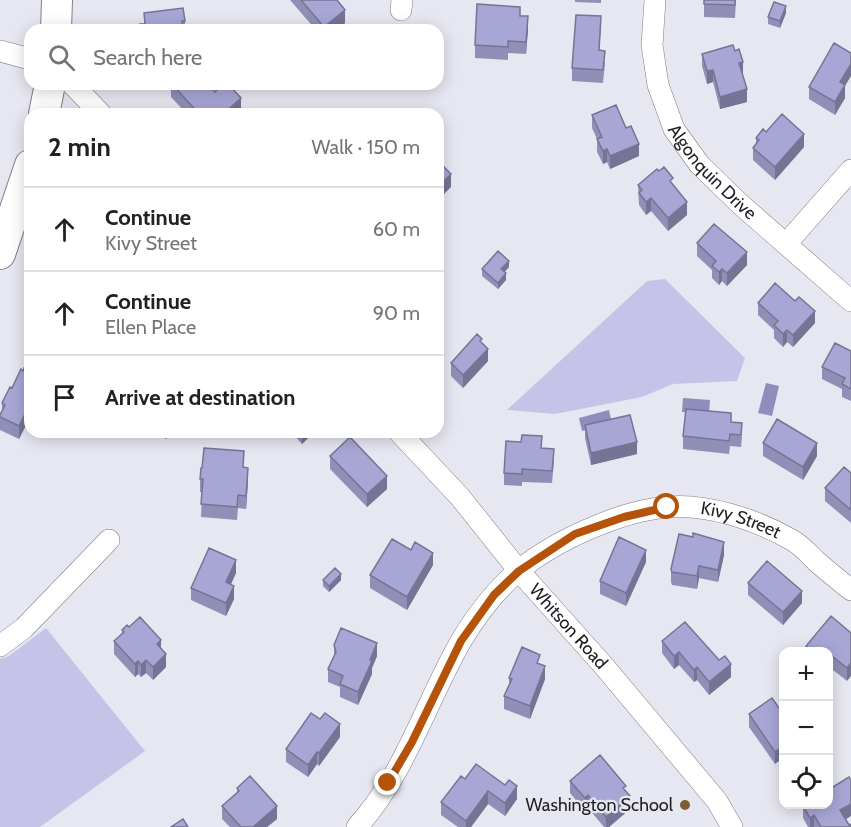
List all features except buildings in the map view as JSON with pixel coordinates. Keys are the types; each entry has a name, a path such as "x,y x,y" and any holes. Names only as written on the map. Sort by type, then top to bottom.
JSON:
{"street":[{"path":"56,24 57,0"},
{"name":"Algonquin Drive","path":"655,0 652,45 658,85 674,129 699,164 740,204 851,301"},
{"path":"0,51 24,57"},
{"path":"45,108 49,90"},
{"path":"78,90 95,108"},
{"path":"786,244 851,170"},
{"path":"0,254 24,183"},
{"name":"Whitson Road","path":"405,438 460,498 519,571 603,665 717,801 732,827"},
{"name":"Kivy Street","path":"357,827 388,783 412,742 461,641 494,595 519,571 575,534 624,517 667,507 718,510 757,523 795,541 851,590"},
{"path":"0,646 24,628 110,540"}],"shaded area":[{"path":"665,279 745,358 737,381 673,384 642,397 555,414 507,410 647,281"},
{"path":"766,383 779,386 772,416 758,413"},
{"path":"683,398 710,400 709,414 682,412"},
{"path":"609,410 612,424 582,431 579,418"},
{"path":"46,628 145,751 40,827 0,827 0,659 9,656"}],"place":[{"name":"Washington School","path":"685,805"}],"route":[{"path":"388,783 412,742 461,641 494,595 519,571 575,534 624,517 667,507"}]}
